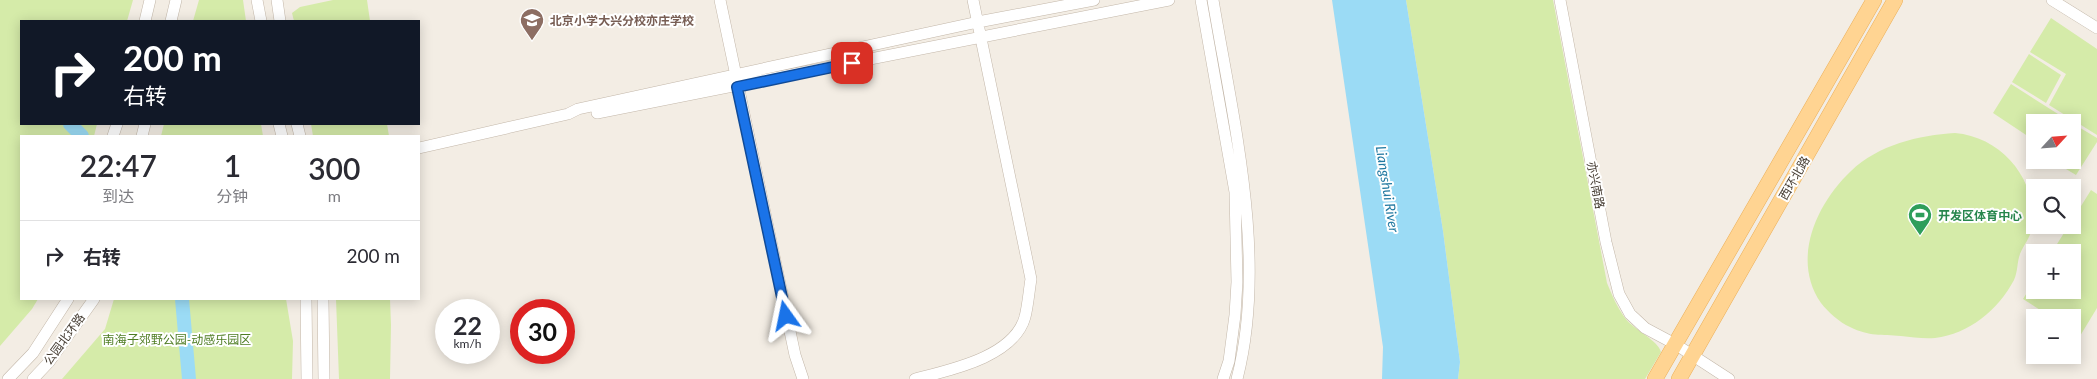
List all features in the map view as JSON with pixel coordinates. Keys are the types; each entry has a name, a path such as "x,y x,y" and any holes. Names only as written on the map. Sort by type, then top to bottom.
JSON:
{"main road":[{"name":"西环北路","path":"1655,379 1874,0"},
{"name":"西环北路","path":"1680,379 1896,0"}],"street":[{"path":"145,20 150,0"},
{"path":"171,20 176,0"},
{"path":"257,0 261,20"},
{"path":"277,0 280,20"},
{"path":"720,0 794,355 803,379"},
{"path":"915,379 964,366 1009,343 1025,318 1030,279 972,0"},
{"path":"420,148 568,114 579,116 736,81 978,22 1094,0"},
{"path":"736,81 1169,0"},
{"path":"1201,0 1235,192 1237,282 1235,315 1229,361 1223,379"},
{"path":"1213,0 1244,193 1247,230 1249,283 1246,330 1237,379"},
{"name":"亦兴南路","path":"1560,0 1606,242 1619,294 1630,314 1645,328 1675,344 1729,379"},
{"path":"2052,0 2097,28"},
{"path":"8,379 33,353 67,300"},
{"name":"公园北环路","path":"33,379 49,362 93,300"},
{"path":"306,300 307,379"},
{"path":"323,300 324,379"}],"green space":[{"path":"0,0 133,0 127,20 20,20 20,125 97,125 94,135 20,135 20,300 37,300 0,346"},
{"path":"199,0 243,0 246,20 193,20"},
{"path":"333,0 367,0 370,20 294,20 292,13 300,7"},
{"path":"1406,0 1553,0 1607,283 1625,318 1651,339 1661,352 1645,379 1458,379 1460,362 1443,231"},
{"path":"2051,18 2097,49 2097,135 2081,125 2081,114 2063,114 2049,105 2066,74 2030,52"},
{"path":"2029,54 2061,75 2046,103 2012,82"},
{"path":"2011,84 2058,114 2026,114 2026,135 1993,113"},
{"path":"164,125 261,125 263,135 161,135"},
{"path":"311,125 387,125 389,135 313,135"},
{"path":"2081,128 2097,138 2097,142 2081,167"},
{"name":"开发区体育中心","path":"1955,133 1972,136 1988,143 2002,152 2023,178 2026,186 2026,234 2030,234 2020,254 2014,280 2000,301 1981,319 1971,326 1948,336 1926,338 1876,334 1857,330 1846,325 1827,310 1812,286 1808,269 1808,251 1818,216 1838,184 1851,171 1874,154 1913,139"},
{"path":"2066,169 2080,169 2076,175"},
{"path":"2091,190 2097,194 2097,308 2081,334 2081,309 2039,309 2023,299 2026,294 2026,299 2081,299 2081,244 2057,244 2063,234 2081,234 2081,206"},
{"name":"南海子郊野公园-动感乐园区","path":"114,300 286,300 293,341 292,379 62,379 105,329"},
{"path":"336,300 390,300 390,379 339,379"}],"water":[{"name":"Liangshui River","path":"1332,0 1406,0 1443,231 1460,362 1458,379 1382,379 1383,347"}],"waterway":[{"path":"71,125 81,135"},
{"path":"182,300 189,379"}],"place":[{"name":"北京小学大兴分校亦庄学校","path":"532,41"},
{"name":"开发区体育中心","path":"1920,236"}],"route":[{"path":"786,316 737,87 852,63"}]}
